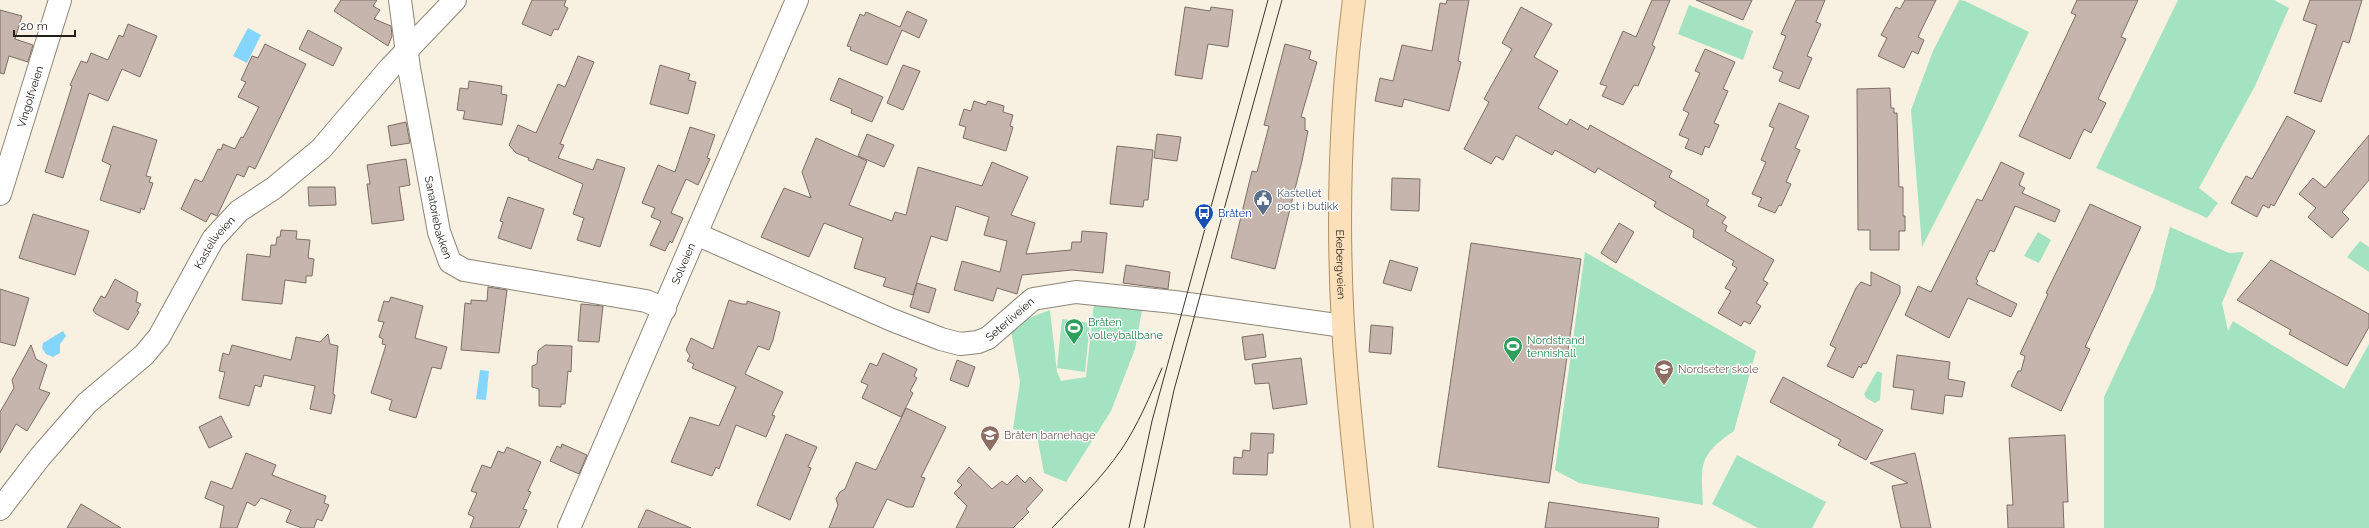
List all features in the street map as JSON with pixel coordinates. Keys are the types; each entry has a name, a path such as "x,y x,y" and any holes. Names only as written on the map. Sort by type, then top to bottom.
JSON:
{"main road":[{"name":"Ekebergveien","path":"1354,0 1342,146 1343,326 1362,528"}],"street":[{"name":"Vingolfveien","path":"0,194 60,0"},
{"name":"Sanatoriebakken","path":"400,0 410,68 439,232 446,254 454,265 464,270 646,301 665,309"},
{"name":"Kastellveien","path":"0,509 40,457 87,403 144,355 158,337 192,275 218,234 238,211 274,188 321,149 390,68 408,51 455,0"},
{"name":"Solveien","path":"569,528 665,309 797,0"},
{"name":"Seterliveien","path":"696,234 892,320 940,339 960,344 978,342 988,338 1033,299 1076,292 1174,302 1343,326"}],"green space":[{"path":"1959,0 1965,1 2029,32 1982,130 1922,247 1911,110 1933,51"},
{"path":"2178,0 2274,0 2289,8 2255,86 2199,188 2218,203 2207,218 2096,168"},
{"path":"1689,5 1753,31 1743,60 1678,34"},
{"path":"2170,227 2229,253 2244,252 2222,303 2228,331 2233,321 2344,389 2369,344 2369,528 2104,528 2104,397 2154,290"},
{"path":"2038,232 2051,240 2039,263 2024,256"},
{"path":"2360,241 2369,247 2369,272 2347,257"},
{"path":"1585,252 1756,351 1734,431 1722,439 1714,447 1704,462 1702,470 1703,505 1579,483 1555,470"},
{"path":"1094,303 1142,310 1135,349 1111,411 1066,482 1044,473 1037,435 1013,429 1020,382 1010,325 1050,310 1057,372 1061,381 1086,377"},
{"name":"Bråten volleyballbane","path":"1062,319 1090,323 1085,372 1057,368"},
{"path":"1877,371 1882,373 1880,400 1875,403 1866,398 1864,394"},
{"path":"1737,455 1826,502 1812,528 1758,528 1712,504"}],"water":[{"path":"248,28 261,35 247,63 233,56"},
{"path":"63,331 66,336 60,344 60,353 53,357 46,354 42,348 43,343"},
{"path":"480,370 489,371 486,400 476,399"}],"building":[{"path":"341,0 377,0 373,6 380,10 374,19 391,26 392,36 388,46 334,11"},
{"path":"532,0 566,0 564,6 568,8 558,30 554,29 551,36 522,24"},
{"path":"1447,0 1469,0 1458,61 1461,62 1449,111 1404,99 1402,107 1375,101 1380,78 1393,81 1402,45 1432,51 1440,3 1446,4"},
{"path":"1652,0 1670,0 1652,45 1655,47 1638,86 1634,85 1623,105 1602,96 1607,86 1600,84 1623,31 1636,37"},
{"path":"1696,0 1752,0 1743,20"},
{"path":"1796,0 1825,0 1816,22 1821,24 1807,56 1812,58 1799,89 1779,81 1783,72 1773,68 1786,36 1781,34"},
{"path":"1905,0 1936,0 1918,37 1924,40 1918,54 1912,51 1904,68 1878,56 1887,38 1881,35 1896,7 1900,9"},
{"path":"2077,0 2138,0 2121,37 2126,39 2098,99 2106,103 2091,133 2084,129 2070,159 2019,136 2076,15 2071,13"},
{"path":"2310,0 2362,0 2349,43 2343,41 2321,102 2294,93 2317,25 2303,20"},
{"path":"1185,7 1210,11 1211,7 1233,10 1228,47 1208,44 1202,79 1175,75"},
{"path":"1521,7 1552,24 1534,57 1558,71 1538,108 1567,125 1570,119 1588,130 1590,125 1672,171 1669,177 1709,200 1706,205 1726,217 1722,223 1727,226 1725,231 1774,260 1763,280 1768,283 1756,303 1761,306 1750,324 1744,321 1741,326 1718,313 1731,291 1725,288 1737,268 1732,265 1734,261 1693,237 1694,230 1656,208 1654,206 1656,202 1598,168 1595,173 1555,150 1552,155 1516,135 1503,160 1496,156 1491,164 1464,149 1489,102 1484,99 1512,49 1502,43"},
{"path":"0,10 22,16 15,39 33,45 28,62 9,56 4,74 0,73"},
{"path":"907,11 927,20 919,38 902,30 887,65 850,50 851,47 847,46 860,14 864,16 866,12 900,27"},
{"path":"128,24 157,36 140,77 122,69 108,101 89,93 63,178 45,172 72,86 70,85 81,61 87,63 91,53 108,60 119,35 123,37"},
{"path":"308,30 342,48 333,66 299,49"},
{"path":"265,44 306,64 255,169 249,166 244,177 237,174 217,216 211,213 206,222 181,209 195,179 202,182 218,149 221,150 223,144 235,149 241,137 243,138 259,107 238,97 246,82 241,80 252,56 258,58"},
{"path":"1285,44 1311,51 1309,59 1317,62 1301,117 1305,118 1305,130 1308,131 1302,161 1275,269 1231,258 1252,171 1257,172 1269,126 1264,125"},
{"path":"1705,49 1735,62 1723,89 1728,91 1714,123 1719,125 1709,148 1705,146 1702,155 1685,148 1689,139 1679,135 1689,113 1683,110 1700,73 1695,71"},
{"path":"578,56 594,62 560,144 564,145 558,158 593,170 597,159 625,168 600,247 577,240 584,218 573,214 583,184 528,160 529,158 516,153 509,145 518,125 536,133 558,84 565,87"},
{"path":"660,65 690,74 688,80 696,82 688,114 650,104"},
{"path":"903,65 920,71 903,110 887,103"},
{"path":"839,78 883,97 872,122 851,113 852,109 830,100"},
{"path":"469,81 502,86 501,94 507,95 502,125 463,119 465,111 457,110 460,88 468,89"},
{"path":"1890,88 1891,108 1894,108 1894,113 1897,113 1899,187 1903,187 1903,216 1905,216 1905,231 1899,231 1899,250 1870,250 1870,230 1858,230 1857,89"},
{"path":"974,101 986,105 988,101 1004,106 1003,112 1013,115 1010,126 1013,127 1006,151 963,138 966,127 959,125 964,109 971,111"},
{"path":"1779,103 1809,116 1795,148 1800,150 1786,182 1791,184 1781,206 1779,205 1775,213 1758,206 1762,198 1752,194 1766,162 1761,160 1774,128 1769,126"},
{"path":"2287,116 2315,131 2274,206 2271,204 2269,208 2263,205 2257,217 2231,203 2246,176 2252,179"},
{"path":"406,122 410,143 391,146 388,126"},
{"path":"113,126 157,140 146,176 151,177 149,182 153,183 144,210 141,208 140,213 100,200 111,165 102,161"},
{"path":"690,127 715,135 707,158 710,159 698,185 686,179 671,213 683,218 672,243 670,241 665,251 650,245 661,221 651,217 655,208 642,203 658,165 675,172"},
{"path":"867,134 894,145 884,167 858,156"},
{"path":"1157,134 1181,137 1177,161 1154,158"},
{"path":"2369,135 2369,180 2342,212 2349,219 2332,238 2308,217 2316,208 2299,194 2313,178 2325,188"},
{"path":"816,138 867,161 849,205 892,221 895,212 906,215 918,167 982,186 992,162 1028,177 1011,215 1035,223 1026,254 1071,250 1072,242 1081,242 1082,231 1107,233 1103,273 1072,270 1022,275 1017,294 997,288 993,301 954,290 962,261 1000,272 1007,241 984,235 989,217 956,206 947,241 931,236 913,295 883,286 886,278 854,268 863,238 824,223 809,257 761,237 784,188 811,198 802,172"},
{"path":"1117,146 1153,150 1148,200 1144,200 1143,207 1110,204"},
{"path":"406,159 410,185 399,187 404,220 372,224 367,184 370,184 367,165"},
{"path":"2001,162 2024,173 2019,185 2025,188 2022,193 2060,210 2055,222 2015,206 1994,252 1990,250 1976,279 1978,281 1976,284 2017,304 2011,317 1968,298 1949,338 1905,315 1918,286 1931,292 1977,199 1982,201"},
{"path":"1392,178 1420,179 1419,211 1391,210"},
{"path":"308,187 335,187 336,205 309,206"},
{"path":"508,197 544,209 531,249 498,238 503,222 500,221"},
{"path":"2090,204 2141,227 2085,347 2090,349 2061,411 2011,386 2018,371 2021,371 2025,356 2020,354 2048,294 2046,293"},
{"path":"33,214 89,231 75,275 19,258"},
{"path":"1619,223 1634,232 1616,263 1601,253"},
{"path":"281,230 297,231 296,239 310,240 308,258 314,259 312,276 306,276 306,283 285,280 282,304 242,300 247,254 270,257 271,245 276,245 277,237 280,237"},
{"name":"Nordstrand tennishall","path":"1471,243 1581,259 1549,483 1438,467"},
{"path":"1390,260 1418,268 1411,291 1383,283"},
{"path":"2271,260 2369,314 2369,327 2347,366 2289,334 2291,330 2237,300"},
{"path":"1126,265 1170,272 1168,289 1123,283"},
{"path":"1871,272 1900,286 1900,293 1866,364 1863,363 1861,368 1859,366 1853,378 1827,366 1836,348 1830,345 1856,288 1861,282 1871,286"},
{"path":"115,279 138,292 136,302 141,304 137,311 139,312 128,330 96,314 93,310 101,296 105,298"},
{"path":"917,283 936,289 929,313 910,307"},
{"path":"488,287 507,290 499,353 461,350 465,303 471,304 471,300 487,301"},
{"path":"0,289 29,298 15,346 0,342"},
{"path":"391,297 423,306 415,338 447,347 441,369 432,367 416,418 389,410 392,400 371,393 386,345 382,344 383,339 379,337 384,322 378,321 384,301 389,302"},
{"path":"729,300 742,304 747,304 747,301 780,312 769,350 758,346 745,374 783,392 772,415 775,416 766,437 736,425 719,469 716,467 712,476 671,462 690,417 719,426 736,387 692,368 694,364 687,361 690,356 686,350 691,338 713,349"},
{"path":"581,304 603,306 599,342 578,341"},
{"path":"1371,325 1393,327 1391,354 1369,352"},
{"path":"328,334 330,344 338,346 333,394 335,395 331,414 310,409 315,386 264,375 261,387 255,385 249,406 219,398 225,372 219,371 223,353 229,355 232,345 291,360 296,337 320,342"},
{"path":"1263,334 1266,357 1245,360 1242,337"},
{"path":"31,345 36,359 47,365 39,389 50,393 27,431 16,424 0,453 0,412 14,388 12,380"},
{"path":"545,345 572,346 571,372 568,371 565,404 561,404 561,407 539,406 539,389 532,387 532,366 537,364 538,351"},
{"path":"883,353 917,369 914,376 917,378 910,391 913,393 901,417 862,398 868,385 861,382 870,363 877,366"},
{"path":"1897,355 1950,362 1948,379 1965,382 1962,397 1945,395 1943,414 1911,409 1914,390 1893,387"},
{"path":"1301,358 1307,404 1273,409 1269,383 1255,384 1252,364"},
{"path":"957,360 975,367 968,387 950,380"},
{"path":"1783,377 1883,430 1866,460 1838,445 1841,440 1770,402"},
{"path":"906,408 946,427 921,477 925,478 913,507 907,507 887,499 873,528 829,528 838,505 836,499 840,492 845,489 856,462 876,470"},
{"path":"221,416 232,437 209,448 199,427"},
{"path":"1251,433 1274,434 1273,453 1268,453 1267,475 1233,474 1234,457 1242,458 1243,450 1250,451"},
{"path":"786,434 817,447 808,467 811,468 790,520 757,505"},
{"path":"2065,435 2068,502 2063,502 2064,528 2008,528 2007,505 2013,505 2009,438"},
{"path":"562,444 587,455 579,474 550,461 557,446 561,448"},
{"path":"507,447 541,462 528,491 531,492 523,509 527,510 519,528 470,528 474,517 468,514 477,493 471,491 482,465 491,468 498,451 504,453"},
{"path":"246,453 276,465 272,475 326,496 324,503 329,505 322,521 317,519 314,528 302,528 286,522 291,510 261,498 255,506 247,502 237,528 220,528 224,506 205,498 211,481 232,489"},
{"path":"1915,453 1931,528 1901,528 1892,486 1908,483 1870,463"},
{"path":"969,467 992,489 1002,481 1007,485 1017,475 1025,483 1030,477 1043,490 1026,509 1029,512 1013,528 956,528 967,506 954,493 962,485 957,481"},
{"path":"1549,502 1659,518 1658,528 1545,528"},
{"path":"81,504 121,528 67,528"},
{"path":"646,510 648,510 691,528 638,528"}],"tram line":[{"path":"1129,528 1152,421 1268,0"},
{"path":"1144,528 1174,390 1282,0"},
{"path":"1052,528 1097,481 1121,450 1138,420 1162,368"}],"place":[{"name":"Kastellet post i butikk","path":"1263,216"},
{"name":"Bråten","path":"1204,230"},
{"name":"Bråten volleyballbane","path":"1074,345"},
{"name":"Nordstrand tennishall","path":"1513,363"},
{"name":"Nordseter skole","path":"1664,386"},
{"name":"Bråten barnehage","path":"990,452"}]}
